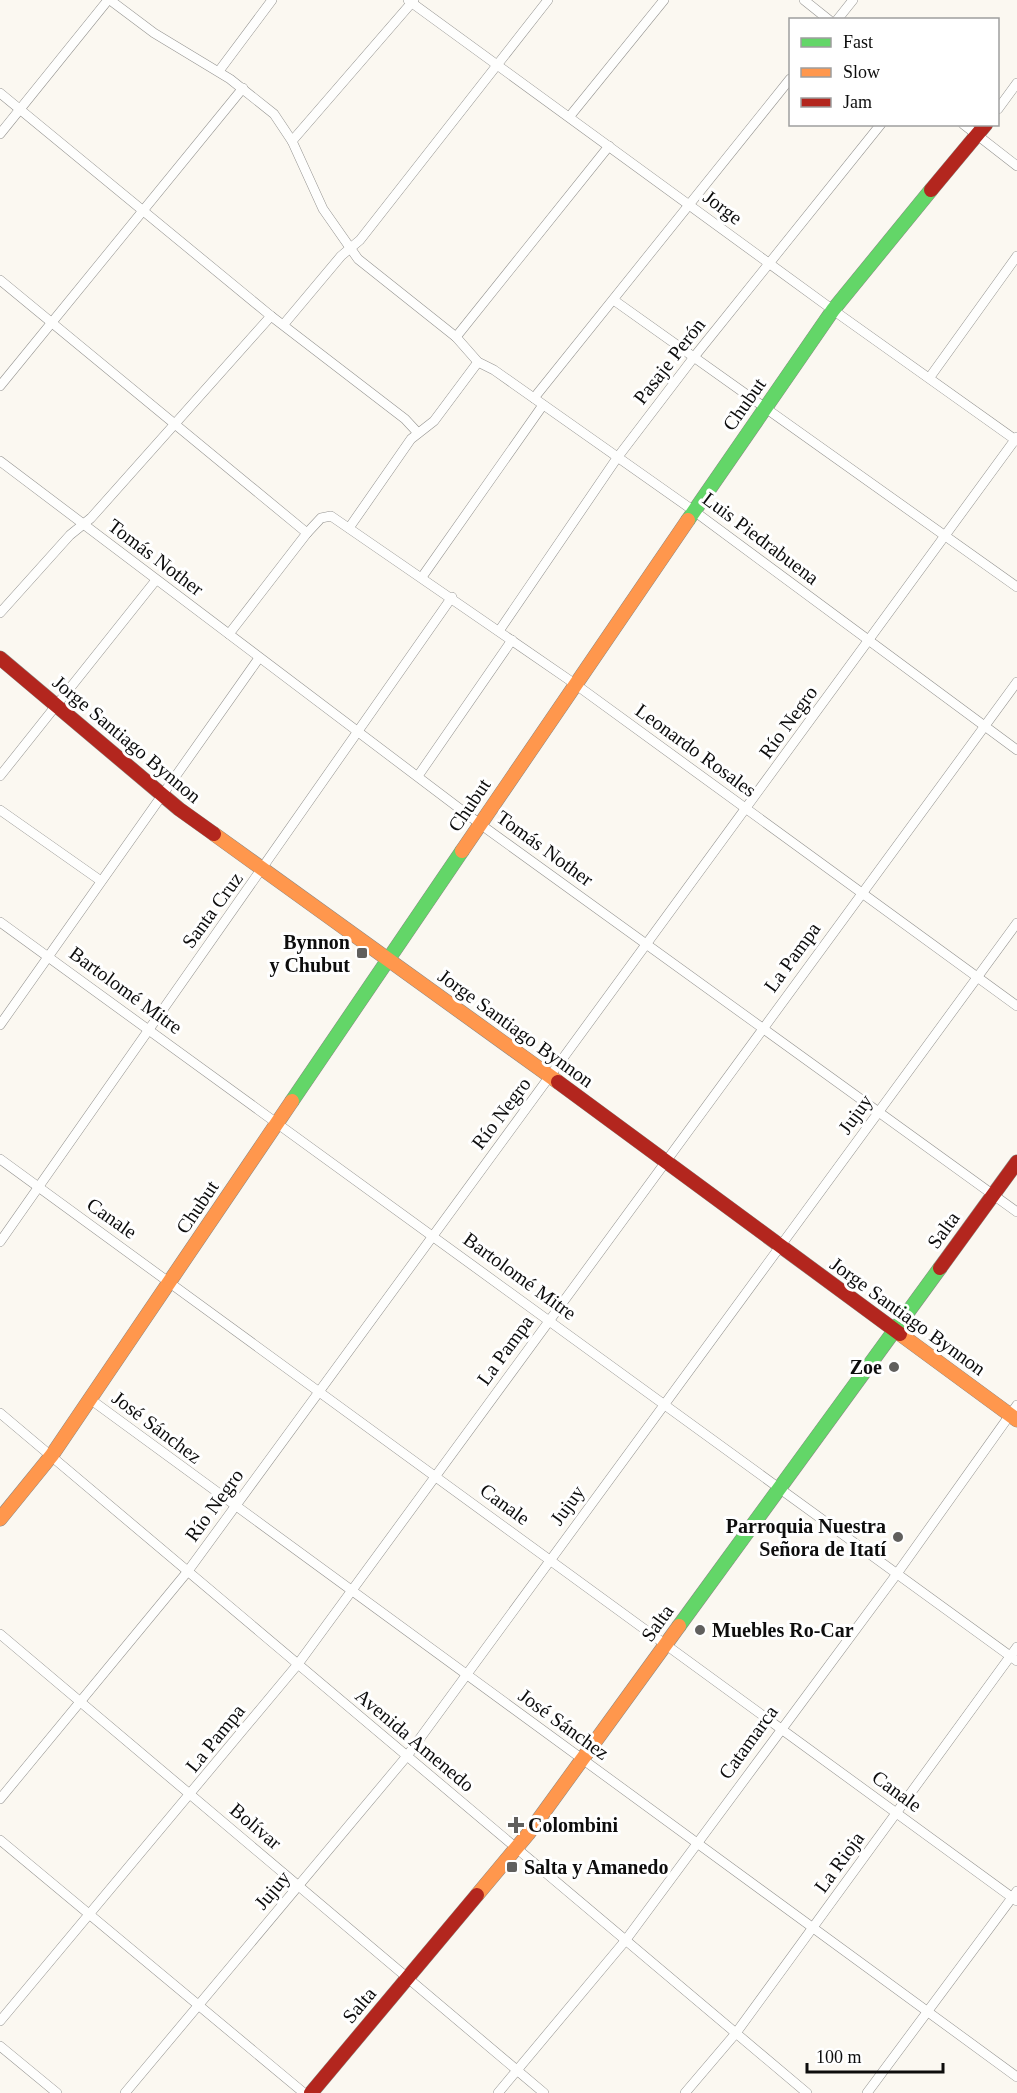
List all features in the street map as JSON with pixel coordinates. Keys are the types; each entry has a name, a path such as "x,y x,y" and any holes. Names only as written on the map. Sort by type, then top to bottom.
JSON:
{"street":[{"name":"Luis Piedrabuena","path":"109,0 154,33 219,71 279,119 292,141 323,209 349,249 365,267 456,337 478,362 534,398 694,511 1017,750"},
{"path":"0,134 109,0"},
{"path":"219,71 272,0"},
{"path":"284,324 349,249 360,240 548,0"},
{"path":"570,116 664,0"},
{"path":"804,0 826,18"},
{"path":"839,18 853,0"},
{"path":"292,141 412,1"},
{"name":"Jorge","path":"412,1 496,65 570,116 833,310 1016,439"},
{"path":"534,398 692,206 789,80"},
{"path":"999,108 1017,83"},
{"path":"0,386 243,88"},
{"path":"0,93 271,316 405,419 418,433"},
{"name":"Pasaje Perón","path":"500,631 617,458 694,357 879,126"},
{"path":"982,130 1017,166"},
{"name":"Chubut","path":"0,1519 52,1455 575,684 833,310 982,130"},
{"path":"456,337 609,146"},
{"path":"930,377 1017,256"},
{"path":"0,280 307,533 229,634"},
{"path":"615,301 766,406 1017,587"},
{"path":"0,613 70,535 83,525 271,316"},
{"path":"349,528 418,433 434,421 478,362"},
{"path":"422,577 543,405"},
{"name":"Río Negro","path":"0,1799 188,1571 747,810 1016,439"},
{"name":"Tomás Nother","path":"0,461 480,824 1017,1212"},
{"name":"Leonardo Rosales","path":"307,533 325,515 331,516 452,597 575,684 1017,1006"},
{"path":"0,777 156,580"},
{"name":"Santa Cruz","path":"0,1242 452,597"},
{"path":"418,776 513,640"},
{"name":"Jorge Santiago Bynnon","path":"0,658 161,795 551,1077 780,1247 1015,1413"},
{"path":"0,1025 259,658"},
{"name":"La Pampa","path":"0,2021 90,1916 298,1664 1017,682"},
{"path":"0,810 101,881"},
{"name":"Bartolomé Mitre","path":"0,922 550,1319 896,1575 1014,1658"},
{"name":"Jujuy","path":"125,2093 407,1756 1017,923"},
{"name":"Canale","path":"0,1159 1015,1897"},
{"name":"Salta","path":"311,2093 516,1849 1017,1162"},
{"name":"José Sánchez","path":"90,1399 1017,2077"},
{"name":"Avenida Amenedo","path":"0,1413 807,2093"},
{"name":"Catamarca","path":"498,2093 625,1941 1015,1413"},
{"name":"Bolívar","path":"0,1634 544,2093"},
{"name":"La Rioja","path":"685,2093 736,2033 1014,1658 1017,1647"},
{"path":"0,1840 304,2093"},
{"path":"867,2093 1015,1897"},
{"path":"0,2046 57,2093"}],"traffic: fast":[{"path":"688,520 833,310 931,190"},
{"path":"292,1101 462,851"},
{"path":"679,1626 940,1268"}],"traffic: slow":[{"path":"462,851 688,520"},
{"path":"214,834 558,1082"},
{"path":"0,1519 52,1455 292,1101"},
{"path":"900,1334 1017,1420"},
{"path":"477,1895 528,1834 679,1626"}],"traffic: jam":[{"path":"931,190 984,126"},
{"path":"0,658 179,809 214,834"},
{"path":"558,1082 900,1334"},
{"path":"940,1268 1017,1162"},
{"path":"311,2093 477,1895"}],"place":[{"name":"Bynnon y Chubut","path":"362,953"},
{"name":"Zoe","path":"894,1367"},
{"name":"Parroquia Nuestra Señora de Itatí","path":"898,1537"},
{"name":"Muebles Ro-Car","path":"700,1630"},
{"name":"Colombini","path":"516,1825"},
{"name":"Salta y Amanedo","path":"512,1867"}]}
